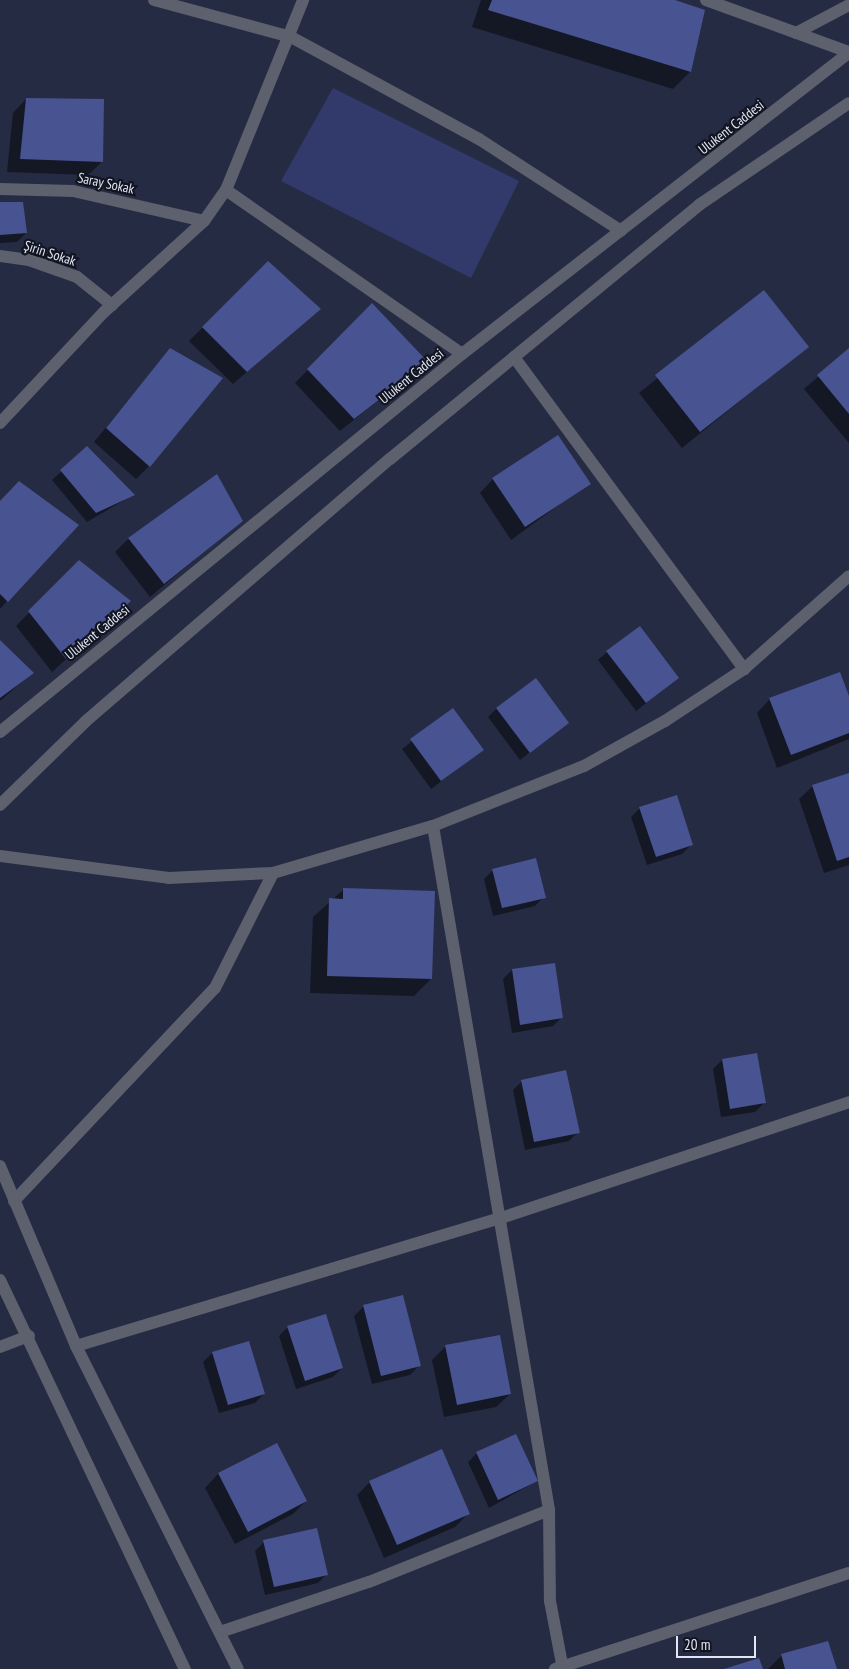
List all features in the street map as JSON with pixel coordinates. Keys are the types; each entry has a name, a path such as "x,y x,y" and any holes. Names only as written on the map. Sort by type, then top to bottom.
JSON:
{"street":[{"path":"154,0 291,37 479,139 621,231"},
{"path":"0,423 112,305 204,220 226,190 291,37 303,0"},
{"path":"706,0 849,52"},
{"path":"796,33 849,6"},
{"name":"Ulukent Caddesi","path":"0,732 462,354 849,52"},
{"path":"0,805 86,721 514,357 699,205 849,103"},
{"name":"Saray Sokak","path":"0,189 73,191 204,220"},
{"path":"226,190 462,354"},
{"name":"Şirin Sokak","path":"0,256 29,260 77,277 112,305"},
{"path":"514,357 744,669"},
{"path":"0,856 169,878 273,873 433,826 584,766 665,721 744,669 849,576"},
{"path":"433,826 549,1510 550,1601 560,1668 849,1573"},
{"path":"14,1201 215,988 273,873"},
{"path":"76,1346 501,1218 849,1102"},
{"path":"0,1166 76,1346 238,1669"},
{"path":"0,1280 29,1336 182,1668"},
{"path":"0,1347 29,1336"},
{"path":"220,1632 369,1582 549,1510"}],"shaded area":[{"path":"333,88 519,181 471,278 281,181"}],"building":[{"path":"492,0 675,0 705,10 691,72 488,10"},
{"path":"26,98 104,99 103,162 20,159"},
{"path":"0,202 23,202 27,233 0,235"},
{"path":"268,261 321,309 247,372 202,327"},
{"path":"764,290 809,347 700,432 655,375"},
{"path":"372,303 428,362 354,419 307,369"},
{"path":"170,348 223,378 150,467 106,428"},
{"path":"849,348 849,414 817,375"},
{"path":"558,435 591,484 525,527 492,478"},
{"path":"87,446 135,495 96,513 60,470"},
{"path":"217,474 243,521 164,584 128,538"},
{"path":"19,481 79,525 8,602 0,594 0,501"},
{"path":"79,560 131,601 66,659 28,611"},
{"path":"640,626 679,678 646,703 606,651"},
{"path":"0,640 34,673 0,698"},
{"path":"840,672 849,696 849,733 791,755 769,698"},
{"path":"536,678 569,723 530,753 496,708"},
{"path":"453,708 484,750 441,781 410,739"},
{"path":"849,773 849,857 837,861 812,785"},
{"path":"677,795 693,845 656,857 639,807"},
{"path":"536,858 546,898 502,908 492,869"},
{"path":"343,888 435,891 432,979 327,976 329,898 343,899"},
{"path":"555,963 563,1018 520,1025 512,969"},
{"path":"757,1053 766,1103 730,1109 722,1059"},
{"path":"566,1070 580,1133 534,1142 521,1080"},
{"path":"403,1295 421,1366 381,1376 363,1305"},
{"path":"326,1314 343,1368 305,1381 287,1326"},
{"path":"500,1335 511,1394 457,1405 445,1345"},
{"path":"249,1341 265,1394 228,1405 212,1352"},
{"path":"516,1434 538,1481 498,1500 476,1452"},
{"path":"277,1443 307,1501 248,1532 218,1473"},
{"path":"442,1449 470,1514 397,1545 369,1481"},
{"path":"317,1528 328,1575 274,1587 263,1540"},
{"path":"828,1641 837,1669 785,1669 781,1654"},
{"path":"759,1658 763,1669 724,1669"}]}
